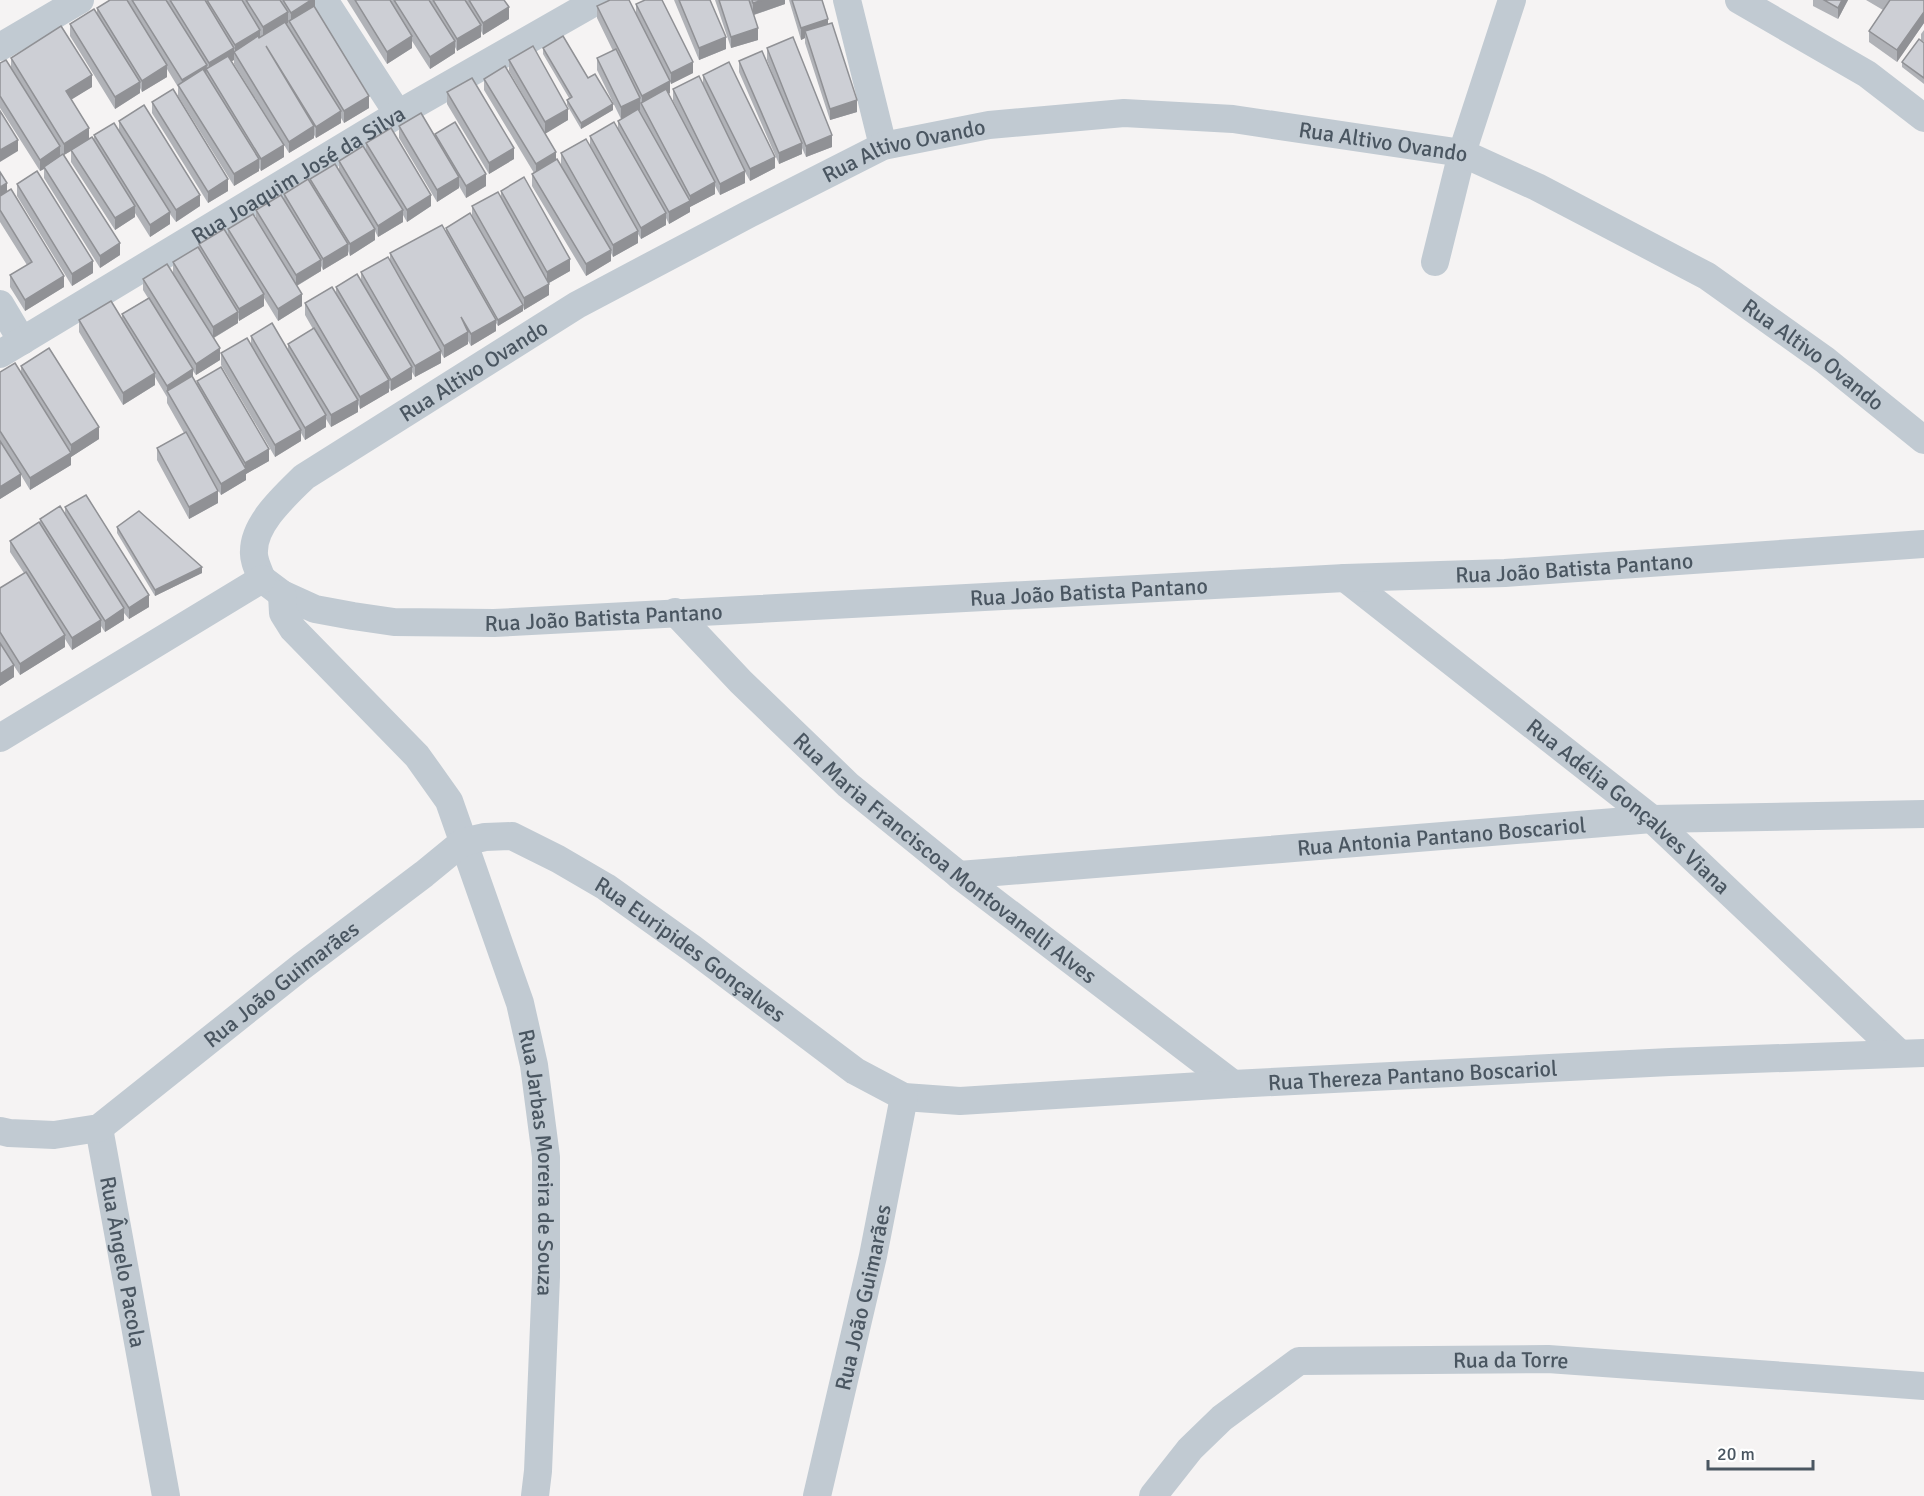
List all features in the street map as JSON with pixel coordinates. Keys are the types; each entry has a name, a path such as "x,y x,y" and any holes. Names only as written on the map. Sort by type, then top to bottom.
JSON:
{"street":[{"path":"0,47 80,0"},
{"path":"324,0 398,114"},
{"name":"Rua Joaquim José da Silva","path":"11,348 398,114 598,0"},
{"path":"847,0 883,146"},
{"path":"1435,262 1462,153 1512,0"},
{"path":"1739,0 1867,74 1924,118"},
{"name":"Rua Altivo Ovando","path":"463,842 449,801 417,756 293,629 283,614 272,586 253,553 258,533 278,503 304,477 578,305 749,213 883,146 989,125 1124,113 1233,119 1462,153 1537,187 1707,276 1825,360 1924,440"},
{"path":"0,304 11,348"},
{"name":"Rua João Batista Pantano","path":"272,586 315,609 394,622 494,623 1345,578 1505,573 1924,544"},
{"name":"Rua Adélia Gonçalves Viana","path":"1345,578 1652,819 1911,1053"},
{"path":"0,738 272,586"},
{"name":"Rua Maria Franciscoa Montovanelli Alves","path":"675,612 741,682 848,785 959,875 1233,1084"},
{"name":"Rua Antonia Pantano Boscariol","path":"959,875 1652,819 1924,814"},
{"name":"Rua Euripides Gonçalves","path":"463,842 485,837 512,836 558,859 626,901 855,1071 904,1097"},
{"name":"Rua João Guimarães","path":"99,1128 463,842"},
{"name":"Rua Jarbas Moreira de Souza","path":"463,842 520,1003 534,1065 546,1157 546,1277 536,1496"},
{"name":"Rua Thereza Pantano Boscariol","path":"904,1097 960,1101 1233,1084 1670,1062 1911,1053"},
{"name":"Rua João Guimarães","path":"818,1496 873,1256 904,1097"},
{"path":"0,1131 54,1136 99,1128"},
{"name":"Rua Ângelo Pacola","path":"99,1128 166,1496"},
{"name":"Rua da Torre","path":"1153,1496 1190,1449 1222,1418 1299,1361 1548,1359 1924,1386"}],"building":[{"path":"110,0 127,0 167,65 142,81 97,8"},
{"path":"132,0 166,0 207,65 182,80"},
{"path":"170,0 205,0 234,48 209,63"},
{"path":"207,0 242,0 260,30 235,45"},
{"path":"246,0 280,0 288,12 263,27"},
{"path":"283,0 311,0 291,13"},
{"path":"355,0 390,0 412,36 387,52"},
{"path":"394,0 429,0 455,41 430,57"},
{"path":"433,0 465,0 481,25 457,39"},
{"path":"469,0 504,0 509,7 483,23"},
{"path":"610,0 629,0 670,81 642,96 597,6"},
{"path":"645,0 662,0 693,62 671,73 636,4"},
{"path":"679,0 710,0 726,37 699,48"},
{"path":"719,0 749,0 758,28 731,37"},
{"path":"792,0 822,0 828,19 801,28"},
{"path":"1824,0 1842,0 1838,8"},
{"path":"1890,0 1924,0 1924,12 1897,50 1869,31"},
{"path":"314,6 369,96 344,111 289,21"},
{"path":"94,9 140,82 115,97 70,24"},
{"path":"285,22 341,111 316,127 266,46 314,126 289,142 234,52"},
{"path":"832,23 857,100 830,109 805,31"},
{"path":"61,26 92,75 66,91 89,128 64,144 11,58"},
{"path":"563,36 588,78 595,74 613,104 581,123 567,100 572,97 543,48"},
{"path":"793,37 832,135 806,146 767,48"},
{"path":"1919,39 1924,43 1924,78 1902,62"},
{"path":"533,46 568,109 545,122 509,60"},
{"path":"616,49 640,98 621,107 597,58"},
{"path":"762,51 802,143 779,153 739,61"},
{"path":"228,56 284,145 261,159 206,69"},
{"path":"6,60 60,146 40,160 0,96 0,63"},
{"path":"729,62 775,157 750,169 703,75"},
{"path":"505,66 556,152 536,164 484,79"},
{"path":"203,69 259,159 234,174 178,85"},
{"path":"699,76 745,171 720,184 673,89"},
{"path":"472,78 514,148 489,163 447,92"},
{"path":"173,89 228,179 208,192 152,102"},
{"path":"666,89 715,182 690,196 641,103"},
{"path":"144,105 200,195 176,210 119,121"},
{"path":"638,109 690,201 669,212 618,121"},
{"path":"0,111 18,140 0,150"},
{"path":"421,113 459,177 437,190 399,126"},
{"path":"455,122 486,174 466,186 435,134"},
{"path":"614,122 666,213 641,228 590,136"},
{"path":"114,123 170,212 150,225 94,135"},
{"path":"391,128 431,195 407,210 366,143"},
{"path":"92,137 135,206 115,218 71,150"},
{"path":"586,139 638,231 613,245 561,153"},
{"path":"363,146 403,210 378,226 339,161"},
{"path":"63,154 120,243 100,256 44,167"},
{"path":"557,159 611,250 586,264 532,174"},
{"path":"335,164 375,229 350,244 310,179"},
{"path":"37,171 93,261 72,274 17,184"},
{"path":"0,172 7,183 0,187"},
{"path":"524,177 570,259 547,272 501,191"},
{"path":"308,179 348,244 323,259 284,194"},
{"path":"11,189 64,276 25,300 10,275 32,262 0,210 0,196"},
{"path":"498,192 549,284 524,298 472,206"},
{"path":"281,195 321,260 296,275 256,210"},
{"path":"470,213 523,305 498,320 446,228"},
{"path":"253,214 302,294 278,309 228,229"},
{"path":"442,225 496,320 471,334 461,317 468,332 444,346 390,253"},
{"path":"224,229 264,294 239,309 199,244"},
{"path":"198,247 238,312 213,327 173,262"},
{"path":"388,257 441,351 415,366 361,272"},
{"path":"167,264 220,348 196,364 143,279"},
{"path":"357,274 412,367 391,380 336,287"},
{"path":"332,287 389,380 360,397 305,303"},
{"path":"149,298 193,369 167,386 122,314"},
{"path":"111,301 155,373 123,393 79,320"},
{"path":"272,323 326,415 305,428 251,336"},
{"path":"314,328 358,400 331,415 288,344"},
{"path":"247,338 301,430 275,445 221,353"},
{"path":"49,348 99,427 71,445 21,366"},
{"path":"15,363 71,453 30,478 0,431 0,372"},
{"path":"221,367 269,449 245,463 197,381"},
{"path":"192,376 246,469 221,484 167,391"},
{"path":"186,432 218,491 189,507 157,448"},
{"path":"0,441 21,474 0,487"},
{"path":"86,495 149,595 129,608 65,507"},
{"path":"60,506 124,608 105,621 40,519"},
{"path":"139,511 202,567 155,590 117,527"},
{"path":"39,522 101,620 72,638 10,541"},
{"path":"26,572 65,635 20,664 0,632 0,588"},
{"path":"0,643 14,665 0,674"}]}
